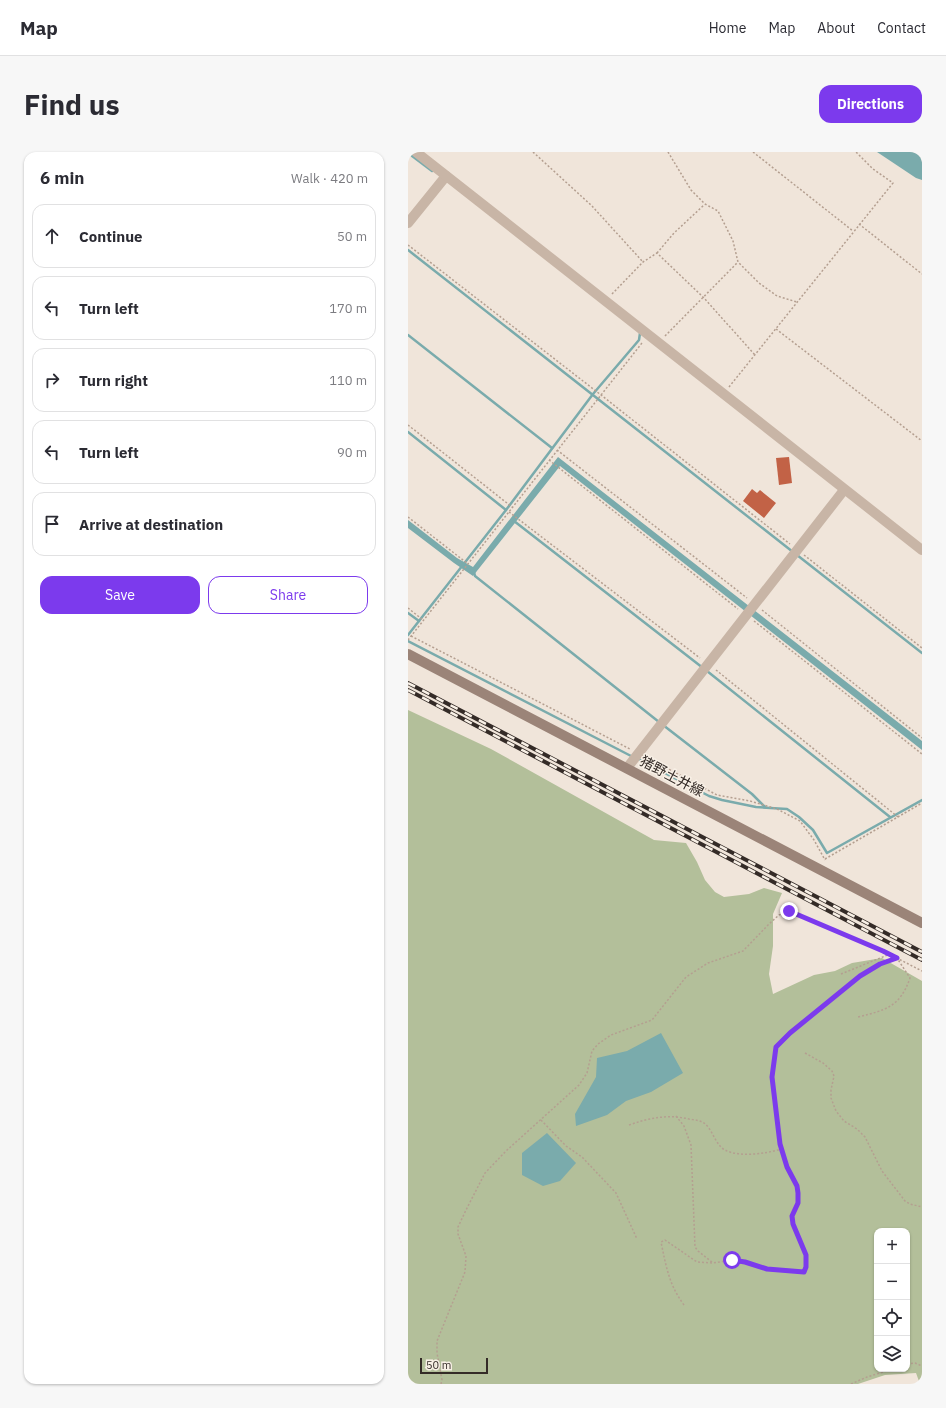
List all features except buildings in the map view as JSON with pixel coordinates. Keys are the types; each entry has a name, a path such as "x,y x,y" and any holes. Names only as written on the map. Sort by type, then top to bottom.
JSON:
{"main road":[{"name":"猪野土井線","path":"408,654 922,924"}],"street":[{"path":"423,154 446,176 922,550"},
{"path":"408,223 446,176"},
{"path":"627,768 844,490"}],"path":[{"path":"533,152 592,206 643,262"},
{"path":"668,152 691,190 705,204 718,212 733,241 738,262 759,283 776,296 797,302"},
{"path":"753,152 854,231"},
{"path":"723,394 893,183 873,169 856,152"},
{"path":"606,301 643,262 656,253 674,233 705,204"},
{"path":"859,224 922,274"},
{"path":"408,246 601,395 922,648"},
{"path":"656,253 704,298 755,355"},
{"path":"658,343 738,262"},
{"path":"776,329 922,442"},
{"path":"408,640 648,335"},
{"path":"408,425 512,507"},
{"path":"558,450 755,604 922,738"},
{"path":"550,460 922,754"},
{"path":"509,512 708,664 898,817"},
{"path":"408,517 468,564"},
{"path":"408,608 423,620"},
{"path":"411,636 717,795 750,801 777,809 800,822 814,840 825,860 922,803"},
{"path":"441,1384 442,1380 437,1353 437,1341 465,1272 466,1256 458,1234 458,1227 485,1173 506,1151 579,1085 587,1073 592,1051 598,1044 611,1034 652,1020 686,978 708,963 743,951 779,915 789,911 890,954 922,971"},
{"path":"841,974 890,954"},
{"path":"858,1017 878,1012 896,1004 906,992 910,978 897,958"},
{"path":"684,1305 677,1296 668,1276 661,1242 665,1240 697,1262 713,1263 732,1260 745,1262 767,1269 804,1272 806,1267 806,1255 793,1224 792,1216 798,1203 797,1186 787,1167 781,1149 772,1077 776,1047 790,1033 860,976 880,964 897,958"},
{"path":"805,1053 823,1063 832,1071 834,1076 831,1098 836,1111 844,1121 857,1129 865,1137 882,1171 905,1201 922,1207"},
{"path":"629,1125 656,1118 676,1116 696,1120 704,1124 721,1147 731,1153 740,1154 772,1152 781,1149"},
{"path":"676,1116 684,1126 692,1145 695,1247 713,1263"},
{"path":"540,1120 566,1146 582,1157 616,1193 637,1239"},
{"path":"910,1364 915,1363 922,1366"},
{"path":"852,1384 883,1372"}],"green space":[{"path":"408,710 491,749 654,840 686,843 705,880 715,892 724,897 749,894 764,888 782,893 773,914 773,946 769,974 773,994 814,975 835,971 852,963 882,958 922,981 922,1384 920,1384 916,1373 885,1375 858,1384 408,1384"}],"water":[{"path":"877,152 922,152 922,180 916,178"},
{"path":"558,457 922,741 922,750 560,466 473,576 408,528 408,520 457,558 473,567"},
{"path":"661,1033 683,1073 651,1092 626,1101 607,1115 576,1126 575,1114 596,1077 597,1058 627,1051"},
{"path":"547,1133 576,1163 560,1181 543,1186 522,1175 522,1153"}],"waterway":[{"path":"408,153 432,171"},
{"path":"408,250 793,552"},
{"path":"408,635 506,510 593,394 639,340 640,333"},
{"path":"408,335 552,448"},
{"path":"408,432 506,510"},
{"path":"514,521 703,668"},
{"path":"797,555 922,653"},
{"path":"474,572 475,576 659,722"},
{"path":"408,613 419,621"},
{"path":"408,641 633,757"},
{"path":"707,671 890,817"},
{"path":"663,725 752,794 765,807"},
{"path":"638,759 709,796 756,807 787,809 799,817 813,830 827,853 922,800"}],"railway":[{"path":"408,683 922,952"},
{"path":"408,690 922,960"}],"route":[{"path":"732,1260 745,1262 767,1269 804,1272 806,1267 806,1255 793,1224 792,1216 798,1203 797,1186 787,1167 780,1144 772,1077 776,1047 790,1033 860,976 880,964 897,958 789,911"}]}
